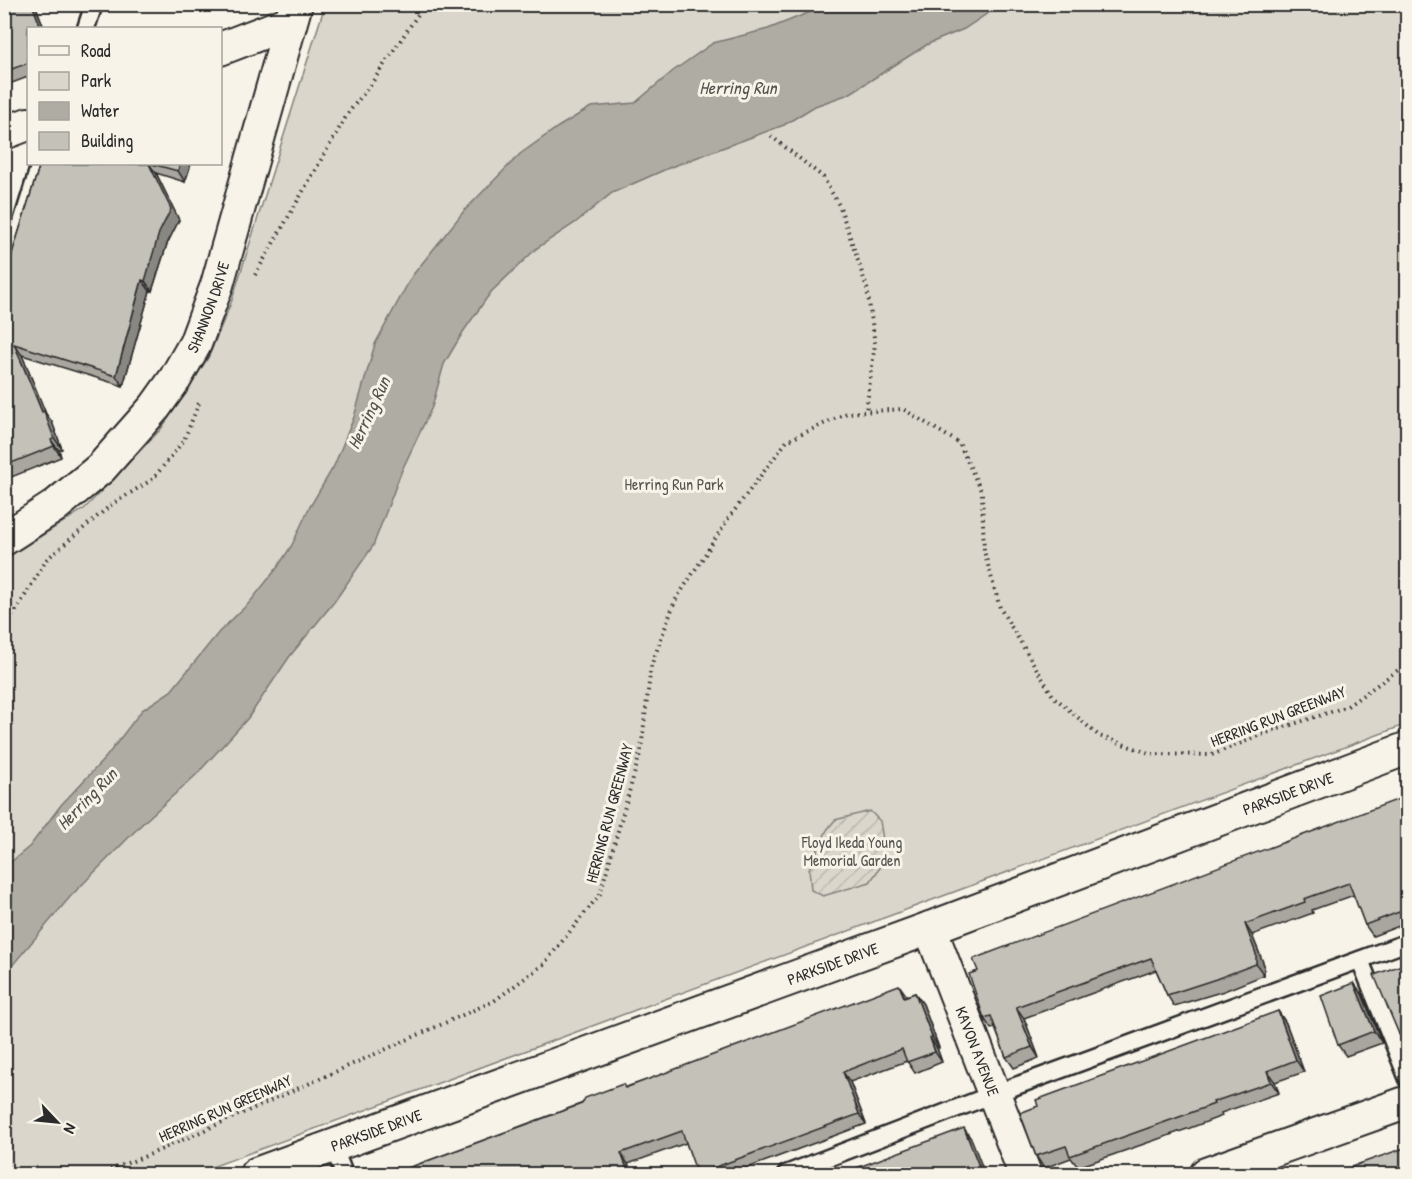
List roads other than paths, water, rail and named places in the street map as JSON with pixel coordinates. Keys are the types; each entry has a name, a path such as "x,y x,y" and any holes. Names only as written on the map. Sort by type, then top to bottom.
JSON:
{"street":[{"path":"222,48 293,13"},
{"name":"SHANNON DRIVE","path":"4,539 55,506 101,468 155,406 175,379 195,344 217,285 293,13"},
{"path":"4,133 27,124"},
{"name":"PARKSIDE DRIVE","path":"256,1174 339,1160 930,928 1407,748"},
{"name":"KAVON AVENUE","path":"930,928 1025,1174"},
{"path":"1206,1174 1407,1101"}],"lane":[{"path":"86,27 94,4"},
{"path":"4,281 40,165"},
{"path":"786,1174 994,1094 1407,942"},
{"path":"1360,960 1407,1079"}],"water":[{"name":"Herring Run","path":"822,5 1000,5 964,29 928,44 849,94 815,106 784,125 671,167 612,193 575,223 537,248 491,292 444,364 432,407 402,470 373,546 334,602 290,656 248,718 196,775 144,822 70,897 5,974 5,867 30,846 61,805 106,757 142,710 171,691 219,632 250,602 277,568 292,545 308,510 334,466 354,417 375,344 412,276 464,211 520,154 591,107 635,103 673,71 713,43 768,29"}],"park label":[{"name":"Herring Run Park","path":"674,484"},
{"name":"Floyd Ikeda Young Memorial Garden","path":"852,851"}]}
